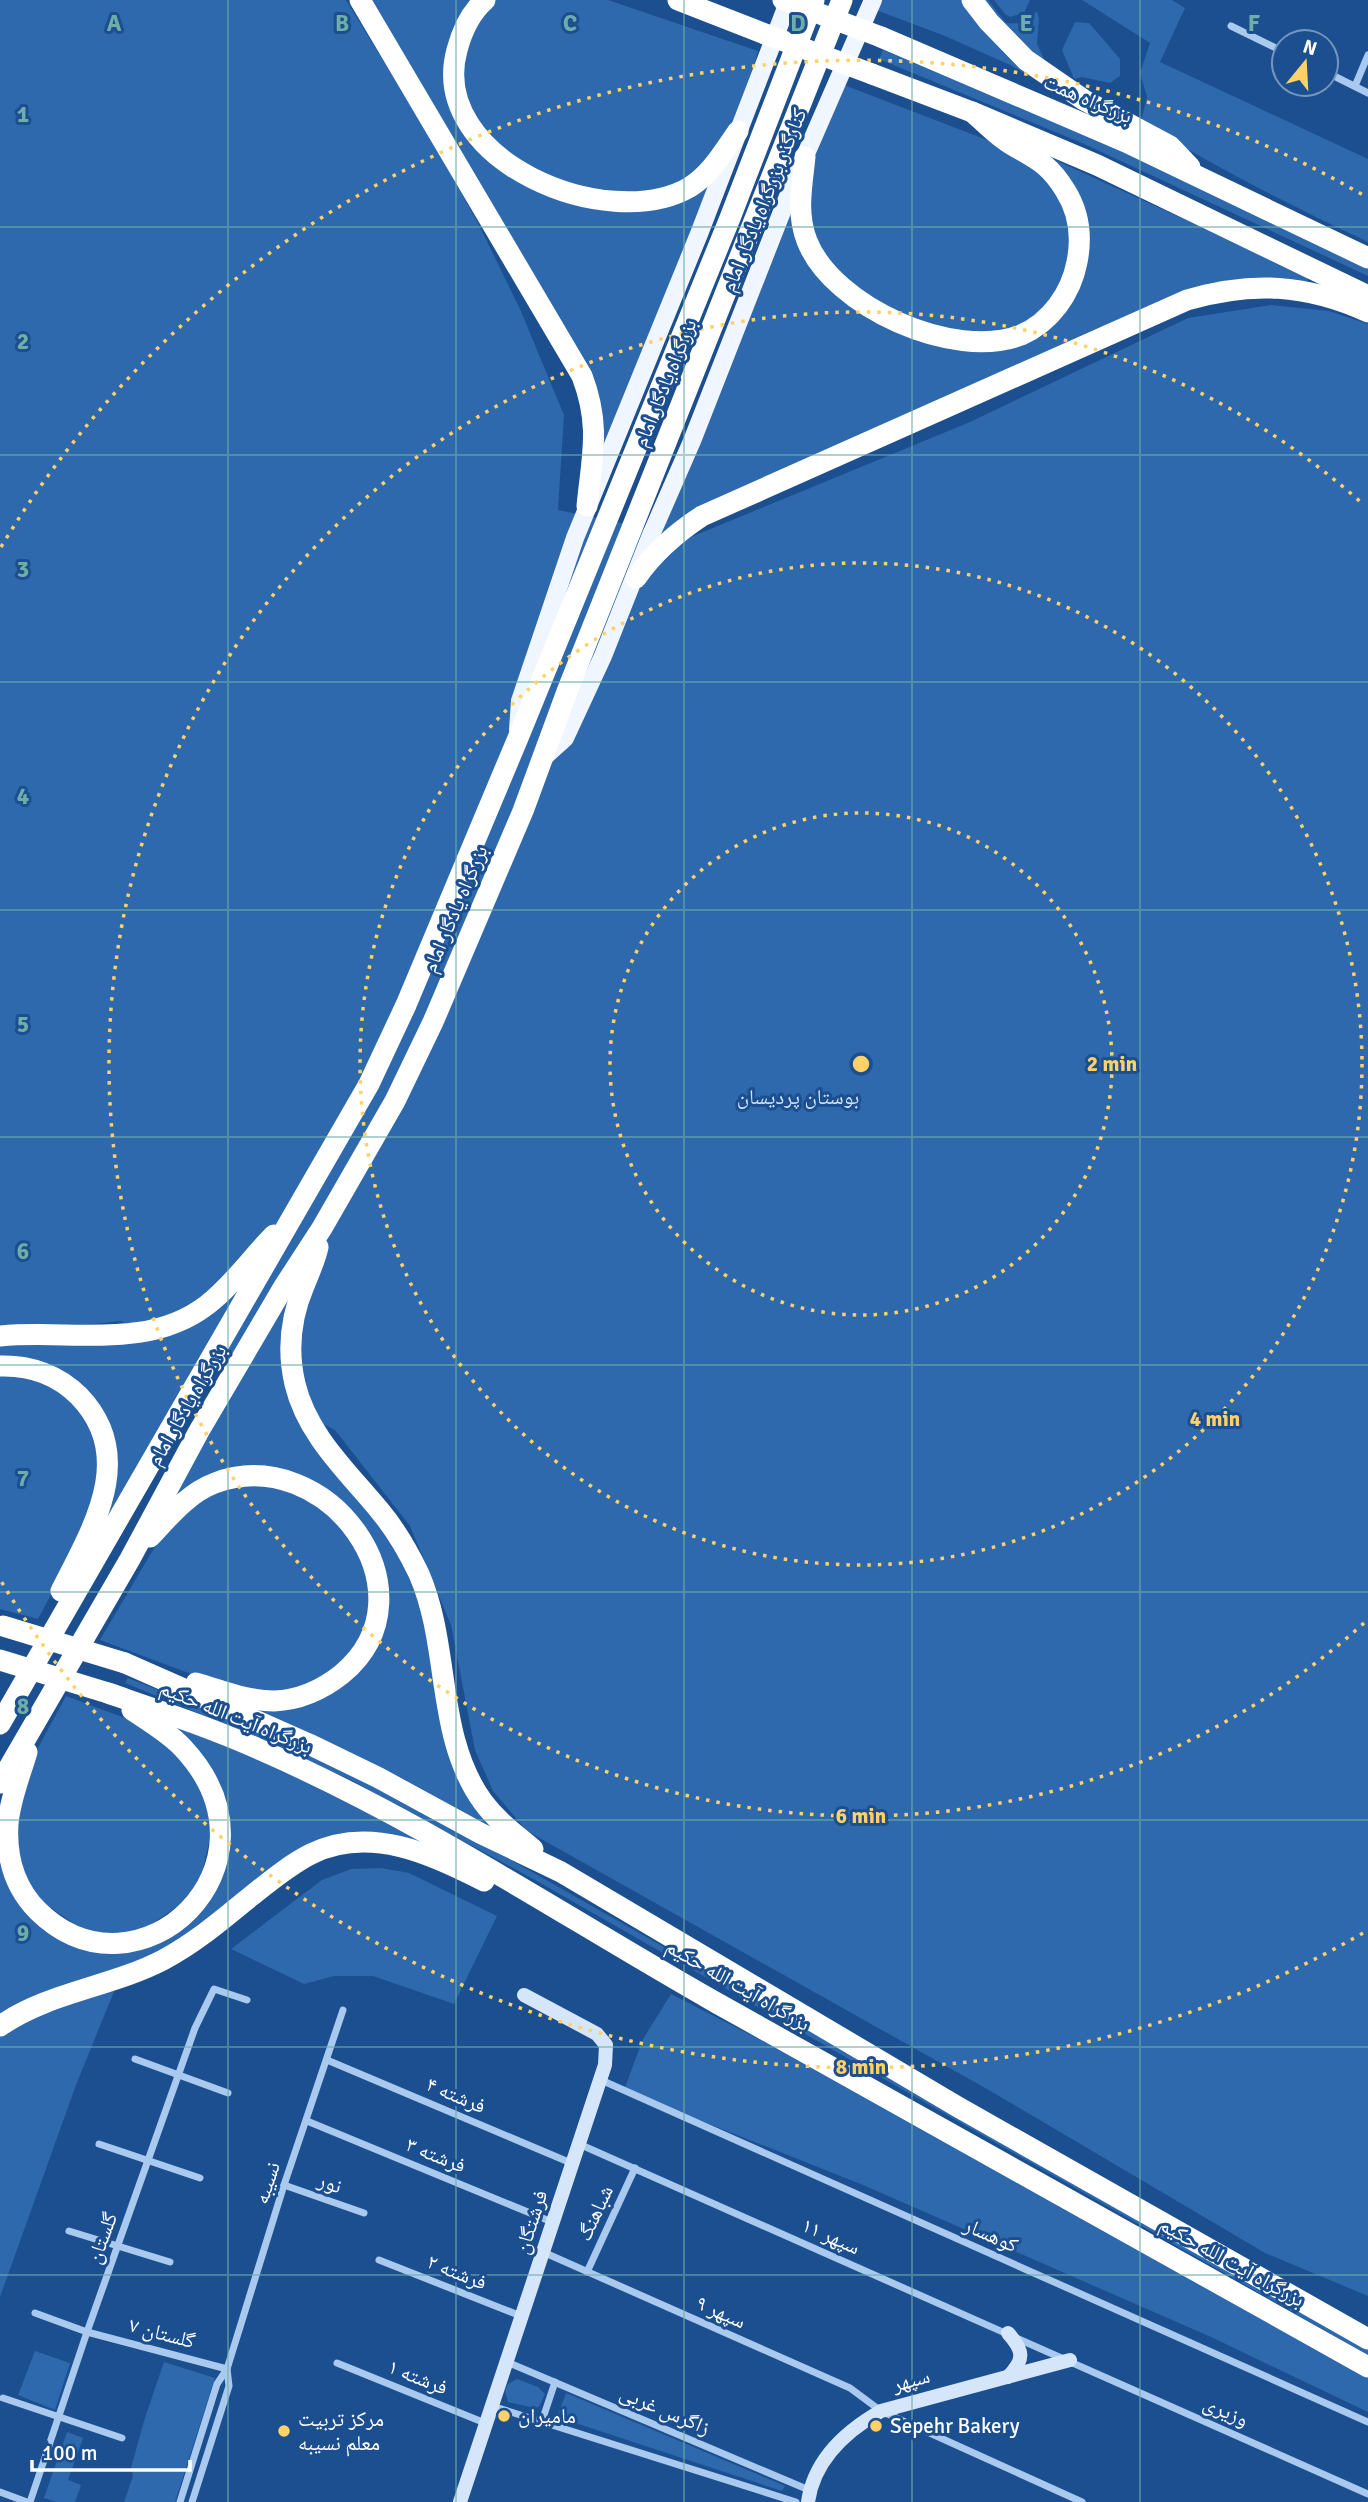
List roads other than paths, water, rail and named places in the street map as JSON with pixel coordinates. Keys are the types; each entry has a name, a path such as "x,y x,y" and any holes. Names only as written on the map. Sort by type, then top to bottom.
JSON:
{"highway":[{"path":"360,0 582,376 591,399 595,435 587,506"},
{"path":"485,0 467,22 456,54 453,71 457,102 463,117 485,145 526,174 550,186 600,201 652,201 678,193 705,175 738,131"},
{"path":"678,0 972,112 1097,165 1368,296"},
{"name":"بزرگراه همت","path":"783,0 881,37 1126,142 1368,258"},
{"name":"بزرگراه یادگار امام","path":"3,1716 369,1084 406,1005 518,738 730,218 814,0"},
{"name":"بزرگراه یادگار امام","path":"0,1783 130,1559 199,1431 322,1227 394,1101 433,1022 523,811 842,0"},
{"path":"972,0 1026,60 1084,100 1170,146 1201,178"},
{"path":"805,157 799,205 802,224 816,258 844,290 886,317 934,336 982,341 1021,335 1049,316 1069,290 1078,256 1078,224 1066,192 1042,162 1008,142 972,112"},
{"path":"636,578 649,559 668,541 702,516 1187,300 1241,289 1291,288 1315,293 1368,312"},
{"path":"0,1336 119,1335 173,1323 200,1310 217,1296 293,1217"},
{"path":"322,1227 316,1260 297,1304 290,1335 291,1364 302,1404 325,1445 383,1514 418,1573 437,1637 453,1731 472,1786 496,1818 561,1872"},
{"path":"0,1366 33,1369 48,1374 75,1393 103,1432 107,1451 104,1496 93,1527 59,1595 55,1627"},
{"path":"1,1625 125,1663 247,1697 272,1701 303,1696 329,1684 349,1668 358,1656 370,1636 375,1620 377,1584 369,1553 348,1520 328,1501 308,1488 277,1477 237,1476 203,1489 178,1508 130,1559"},
{"path":"0,1660 108,1693 163,1730 183,1748 208,1782 219,1810 222,1843 220,1857 206,1891 188,1913 154,1934 117,1943 79,1936 46,1919 20,1889 9,1856 8,1821 15,1788 37,1718"},
{"name":"بزرگراه آیت الله حکیم","path":"125,1663 309,1744 561,1872 958,2106 1368,2339"},
{"name":"بزرگراه آیت الله حکیم","path":"108,1693 212,1729 343,1789 499,1874 713,2000 1368,2367"},
{"path":"0,2026 46,2003 162,1960 206,1932 314,1852 349,1843 373,1842 413,1849 452,1864 713,2000"}],"main road":[{"path":"518,738 520,701 587,506 687,265 789,0"},
{"name":"کنارگذر بزرگراه یادگار امام","path":"542,759 565,738 603,656 805,157 873,0"}],"street":[{"path":"1231,26 1270,45"},
{"path":"1355,86 1368,55"},
{"path":"1340,79 1368,93"},
{"name":"گلستان","path":"29,2502 195,2028 214,1989 247,2000"},
{"name":"فرشتگان","path":"460,2502 571,2163 601,2080 606,2053 602,2039 591,2030 524,1995"},
{"name":"نسیبه","path":"227,2369 284,2185 343,2010"},
{"path":"135,2059 228,2093"},
{"name":"فرشته ۴","path":"327,2060 571,2163"},
{"name":"کوهسار","path":"601,2080 1368,2422"},
{"name":"فرشته ۳","path":"307,2121 552,2222"},
{"name":"سپهر ۱۱","path":"579,2143 1070,2360"},
{"path":"99,2144 200,2178"},
{"name":"شباهنگ","path":"587,2272 635,2168"},
{"name":"نور","path":"284,2185 364,2213"},
{"path":"69,2231 170,2262"},
{"name":"سپهر ۹","path":"543,2252 850,2388 881,2411 1082,2502"},
{"name":"فرشته ۲","path":"379,2260 522,2316"},
{"name":"گلستان ۷","path":"35,2313 87,2332 227,2369"},
{"path":"1008,2333 1017,2343 1021,2354 1019,2362 1008,2377"},
{"name":"سپهر","path":"809,2496 824,2461 834,2446 855,2427 881,2411 1070,2360"},
{"name":"وزیری","path":"1070,2360 1368,2494"},
{"name":"زاگرس غربی","path":"506,2362 809,2496"},
{"name":"فرشته ۱","path":"337,2363 485,2423"},
{"path":"180,2502 217,2384 227,2369"},
{"path":"192,2502 229,2386 227,2369"},
{"path":"542,2421 555,2382"},
{"path":"3,2398 122,2438"},
{"name":"زاگرس غربی","path":"491,2406 796,2502"},
{"path":"0,2492 29,2502"}],"place":[{"name":"مامیران","path":"504,2416"},
{"name":"Sepehr Bakery","path":"876,2426"},
{"name":"مرکز تربیت معلم نسیبه","path":"284,2431"}],"park label":[{"name":"بوستان پردیسان","path":"798,1097"}]}
